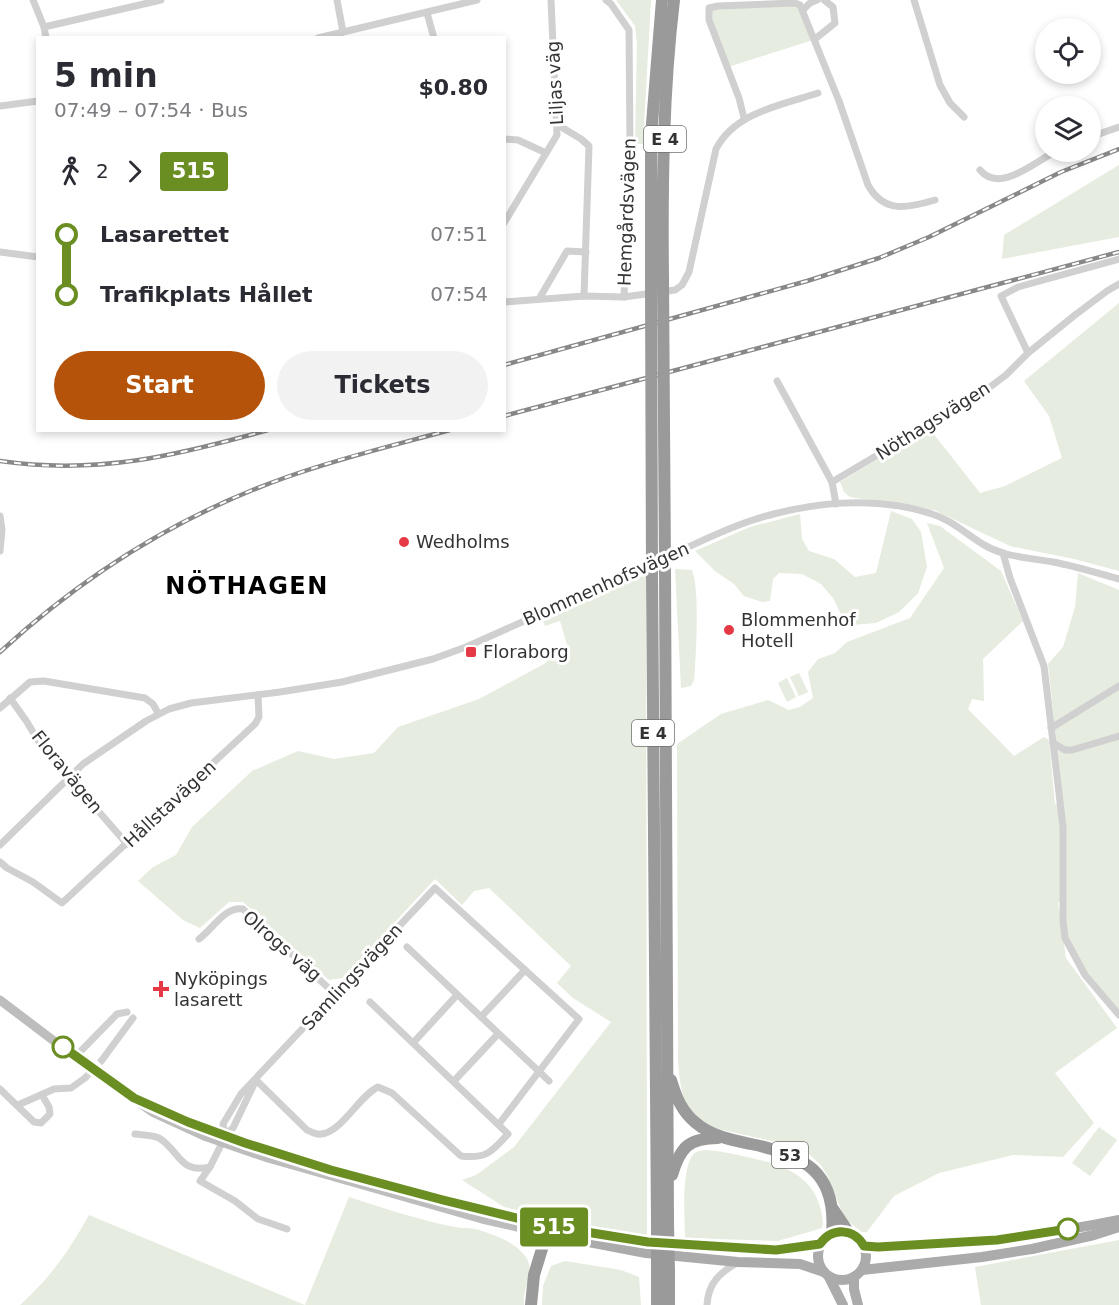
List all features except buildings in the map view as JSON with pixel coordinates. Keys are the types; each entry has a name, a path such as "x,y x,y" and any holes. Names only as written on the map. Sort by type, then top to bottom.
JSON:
{"highway":[{"name":"E 4","path":"662,0 651,136 652,574 663,1273 669,1305"},
{"name":"E 4","path":"663,1223 668,1188 663,205 665,114 674,0"},
{"name":"53","path":"667,1066 676,1095 684,1111 698,1125 724,1138 782,1151 814,1170 825,1186 831,1206 832,1233"},
{"path":"668,1188 678,1157 686,1147 699,1139 724,1138"},
{"name":"53","path":"831,1206 849,1233"},
{"path":"531,1305 534,1275 548,1230"},
{"name":"E 4","path":"655,1305 663,1273"}],"main road":[{"path":"0,999 75,1057 154,1113 224,1139 482,1219 548,1230 723,1248 776,1250 820,1244"},
{"path":"864,1246 997,1240 1119,1220"},
{"path":"548,1230 646,1253 738,1262 800,1264 842,1280 858,1273 1032,1249 1119,1227"},
{"path":"843,1305 817,1257 820,1244 832,1233 849,1233 858,1238 864,1246 866,1258 858,1273 854,1289 858,1305"}],"street":[{"path":"33,0 46,36"},
{"path":"44,27 161,0"},
{"path":"337,0 344,32"},
{"path":"327,36 477,0"},
{"name":"Liljas väg","path":"506,220 557,135 551,0"},
{"name":"Hemgårdsvägen","path":"606,0 629,30 630,145 624,297 668,293 682,285 689,272 716,149 733,126 744,118 818,93"},
{"path":"804,9 817,0"},
{"path":"815,39 836,23 833,7 824,0"},
{"path":"914,0 940,85 950,103 964,117"},
{"path":"744,118 739,98 709,20 709,8 801,4 873,194 883,202 899,207 935,200"},
{"path":"427,13 433,36"},
{"path":"0,106 36,101"},
{"path":"558,125 589,146 584,296"},
{"path":"1101,133 1119,127"},
{"path":"506,139 518,140 546,153"},
{"path":"980,170 989,179 998,180 1037,162"},
{"path":"540,299 567,250 586,252"},
{"path":"0,252 36,257"},
{"path":"1028,353 1001,296 1018,287 1119,259"},
{"name":"Nöthagsvägen","path":"832,482 982,393 1006,375 1028,353 1119,284"},
{"path":"506,302 584,296 624,297"},
{"path":"777,381 832,482 836,504"},
{"name":"Blommenhofsvägen","path":"0,845 95,754 158,713 191,703 356,679 433,658 466,647 752,520 812,506 836,504 894,506 934,514 949,521 988,548 1003,553 1054,562 1119,579"},
{"path":"0,516 0,551"},
{"path":"1003,553 1010,578 1044,666 1063,827 1065,938 1085,975 1119,1015"},
{"path":"0,708 30,682 44,681 146,698 158,713"},
{"path":"1051,728 1119,686"},
{"name":"Hållstavägen","path":"0,862 62,903 255,724 259,717 258,695"},
{"name":"Floravägen","path":"10,698 40,744 127,844"},
{"path":"1053,743 1065,750 1072,750 1119,736"},
{"name":"Samlingsvägen","path":"210,1167 224,1139 223,1124 241,1094 435,888 525,970"},
{"name":"Olrogs väg","path":"199,939 228,911 235,908 243,909 336,995"},
{"path":"407,947 549,1081"},
{"path":"481,1017 525,970 579,1019 499,1124"},
{"path":"413,1043 458,995"},
{"path":"256,1080 308,1130 318,1135 335,1127 370,1091 378,1087 392,1093 461,1156 475,1158 491,1152 508,1134 370,1002"},
{"path":"75,1057 117,1014 130,1015 102,1060"},
{"path":"454,1081 498,1034"},
{"path":"18,1105 54,1089 71,1088 85,1078"},
{"path":"0,1089 33,1122 41,1123 50,1114 50,1107 42,1095"},
{"path":"135,1134 158,1137 190,1168 210,1167"},
{"path":"210,1167 200,1181 225,1195 258,1219 287,1229"},
{"path":"707,1305 709,1291 716,1279 738,1262"}],"shaded area":[{"path":"616,0 651,0 643,144 635,144 637,43 635,26"},
{"path":"794,5 801,8 813,40 728,67 713,29 712,8"},
{"path":"1119,165 1119,237 1002,259 1004,235"},
{"path":"1119,303 1119,571 1010,546 934,510 850,497 844,492 840,482 929,428 980,493 1005,486 1062,458 1049,416 1024,381"},
{"path":"891,511 912,519 921,532 927,567 918,593 899,612 876,623 852,625 844,620 833,598 821,584 802,574 779,573 773,579 770,601 762,602 744,596 734,584 715,571 695,551 750,527 800,514 802,539 809,551 834,559 855,577 876,573"},
{"path":"927,523 940,526 1001,571 1023,621 983,659 984,701 972,699 968,709 1014,756 1044,737 1049,740 1055,804 1063,803 1048,664 1063,647 1075,607 1078,573 1119,590 1119,1011 1088,974 1074,953 1066,932 1065,903 1058,902 1066,958 1117,1028 1055,1073 1094,1123 1063,1157 1013,1155 939,1173 894,1196 867,1232 862,1232 845,1219 828,1177 821,1165 809,1154 794,1146 714,1128 696,1116 685,1100 678,1059 677,744 721,714 768,700 789,710 800,707 813,698 808,672 818,659 835,653 847,642 910,618 944,568"},
{"path":"675,569 692,570 696,593 694,680 691,686 681,688"},
{"path":"646,574 647,1235 575,1223 504,1207 462,1180 476,1175 514,1147 611,1022 573,998 557,983 571,966 489,888 474,891 462,905 435,879 343,978 329,980 243,902 229,902 200,928 183,920 138,881 153,867 176,855 192,827 252,771 298,751 334,759 374,753 398,727 479,699 544,664 560,651 568,648 560,621 545,626 543,621"},
{"path":"799,673 808,692 799,696 790,677"},
{"path":"787,678 796,697 787,702 778,683"},
{"path":"1099,1127 1117,1140 1090,1176 1072,1163"},
{"path":"706,1150 771,1163 793,1172 810,1187 817,1197 821,1210 822,1228 778,1241 685,1238 685,1179 691,1158 696,1152"},
{"path":"349,1197 428,1221 488,1233 503,1239 522,1252 530,1269 524,1305 305,1305"},
{"path":"89,1215 305,1305 20,1305 59,1263"},
{"path":"1119,1240 1119,1305 981,1305 975,1267"},
{"path":"565,1261 621,1270 639,1277 641,1305 542,1305 543,1286 551,1266"}],"tunnel":[{"path":"85,1078 102,1060"}],"railway":[{"path":"506,364 807,281 879,258 929,237 1061,172 1119,149"},
{"path":"506,415 1119,252"},
{"path":"0,461 70,466 103,464 168,455 261,432"},
{"path":"0,652 32,624 99,573 134,550 208,510 247,492 307,470 443,432"}],"bus line":[{"name":"515","path":"63,1047 100,1076 134,1098 188,1122 245,1143 331,1170 581,1233 648,1242 776,1250 820,1244 832,1233 839,1232 854,1235 864,1246 878,1247 997,1240 1068,1229"}],"place":[{"name":"Wedholms","path":"404,542"},
{"name":"Blommenhof Hotell","path":"729,630"},
{"name":"Floraborg","path":"471,652"},
{"name":"Nyköpings lasarett","path":"161,989"}],"district":[{"name":"NÖTHAGEN","path":"247,586"}]}
